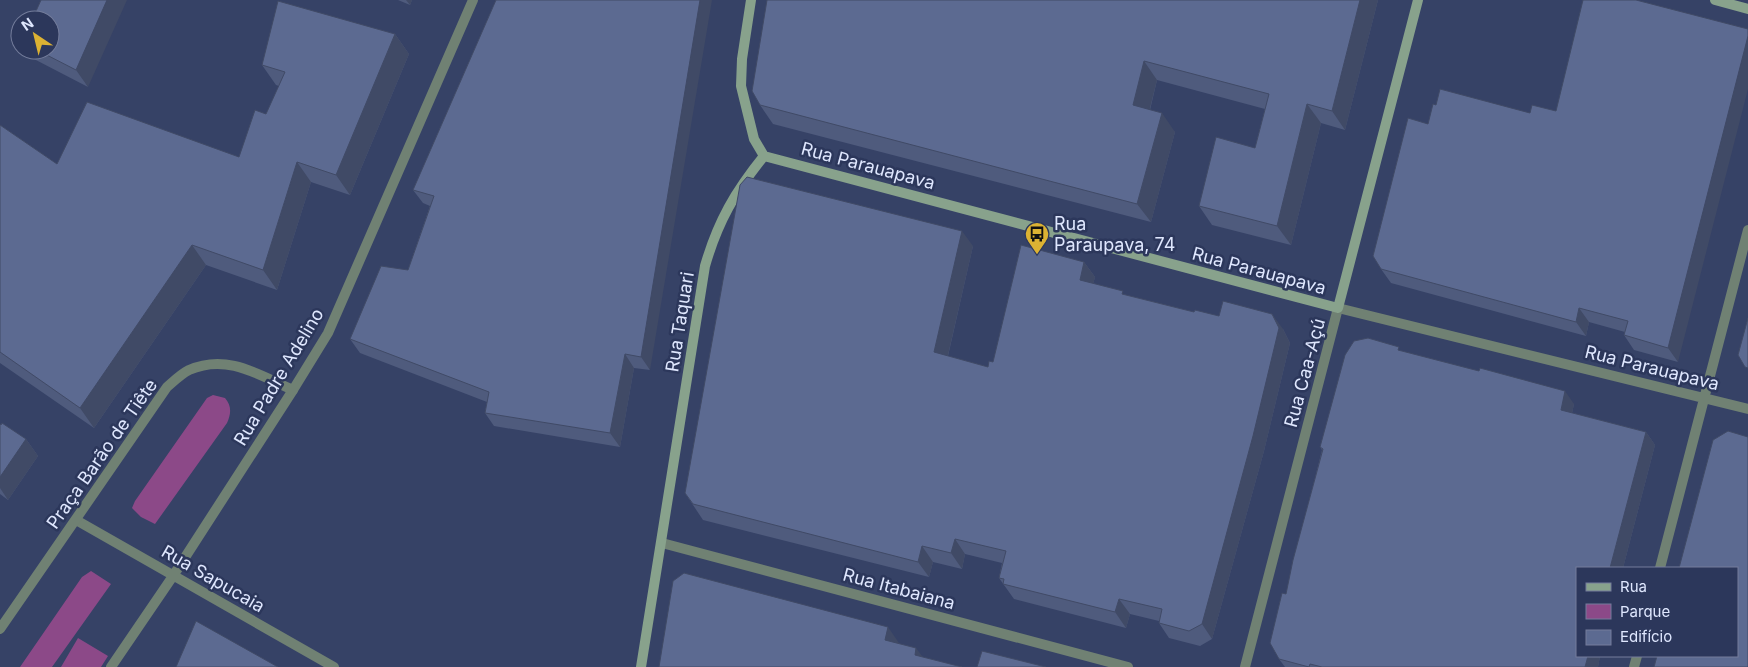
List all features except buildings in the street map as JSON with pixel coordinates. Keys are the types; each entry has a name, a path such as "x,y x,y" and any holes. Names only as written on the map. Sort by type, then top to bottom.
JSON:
{"main road":[{"path":"751,0 742,59 741,86 754,138 764,156"},
{"name":"Rua Caa-Açú","path":"1338,308 1418,0"},
{"path":"1715,0 1748,9"},
{"name":"Rua Parauapava","path":"764,156 1338,308"},
{"name":"Rua Taquari","path":"640,667 662,543 705,266 713,239 734,195 764,156"}],"street":[{"name":"Rua Padre Adelino","path":"110,667 173,576 328,333 473,0"},
{"path":"1660,567 1748,230"},
{"name":"Rua Parauapava","path":"1338,308 1748,409"},
{"name":"Rua Caa-Açú","path":"1245,667 1338,308"},
{"name":"Praça Barão de Tiête","path":"0,629 167,387 188,370 208,364 231,364 252,371 293,390"},
{"name":"Rua Sapucaia","path":"76,520 334,667"},
{"name":"Rua Itabaiana","path":"662,543 1128,667"}],"green space":[{"path":"213,395 225,398 229,404 230,413 227,423 155,524 141,517 132,508 135,501 207,398"},
{"path":"91,571 111,584 52,667 20,667 82,577"},
{"path":"78,638 108,656 101,667 61,667"}],"place":[{"name":"Rua Paraupava, 74","path":"1037,255"}]}
